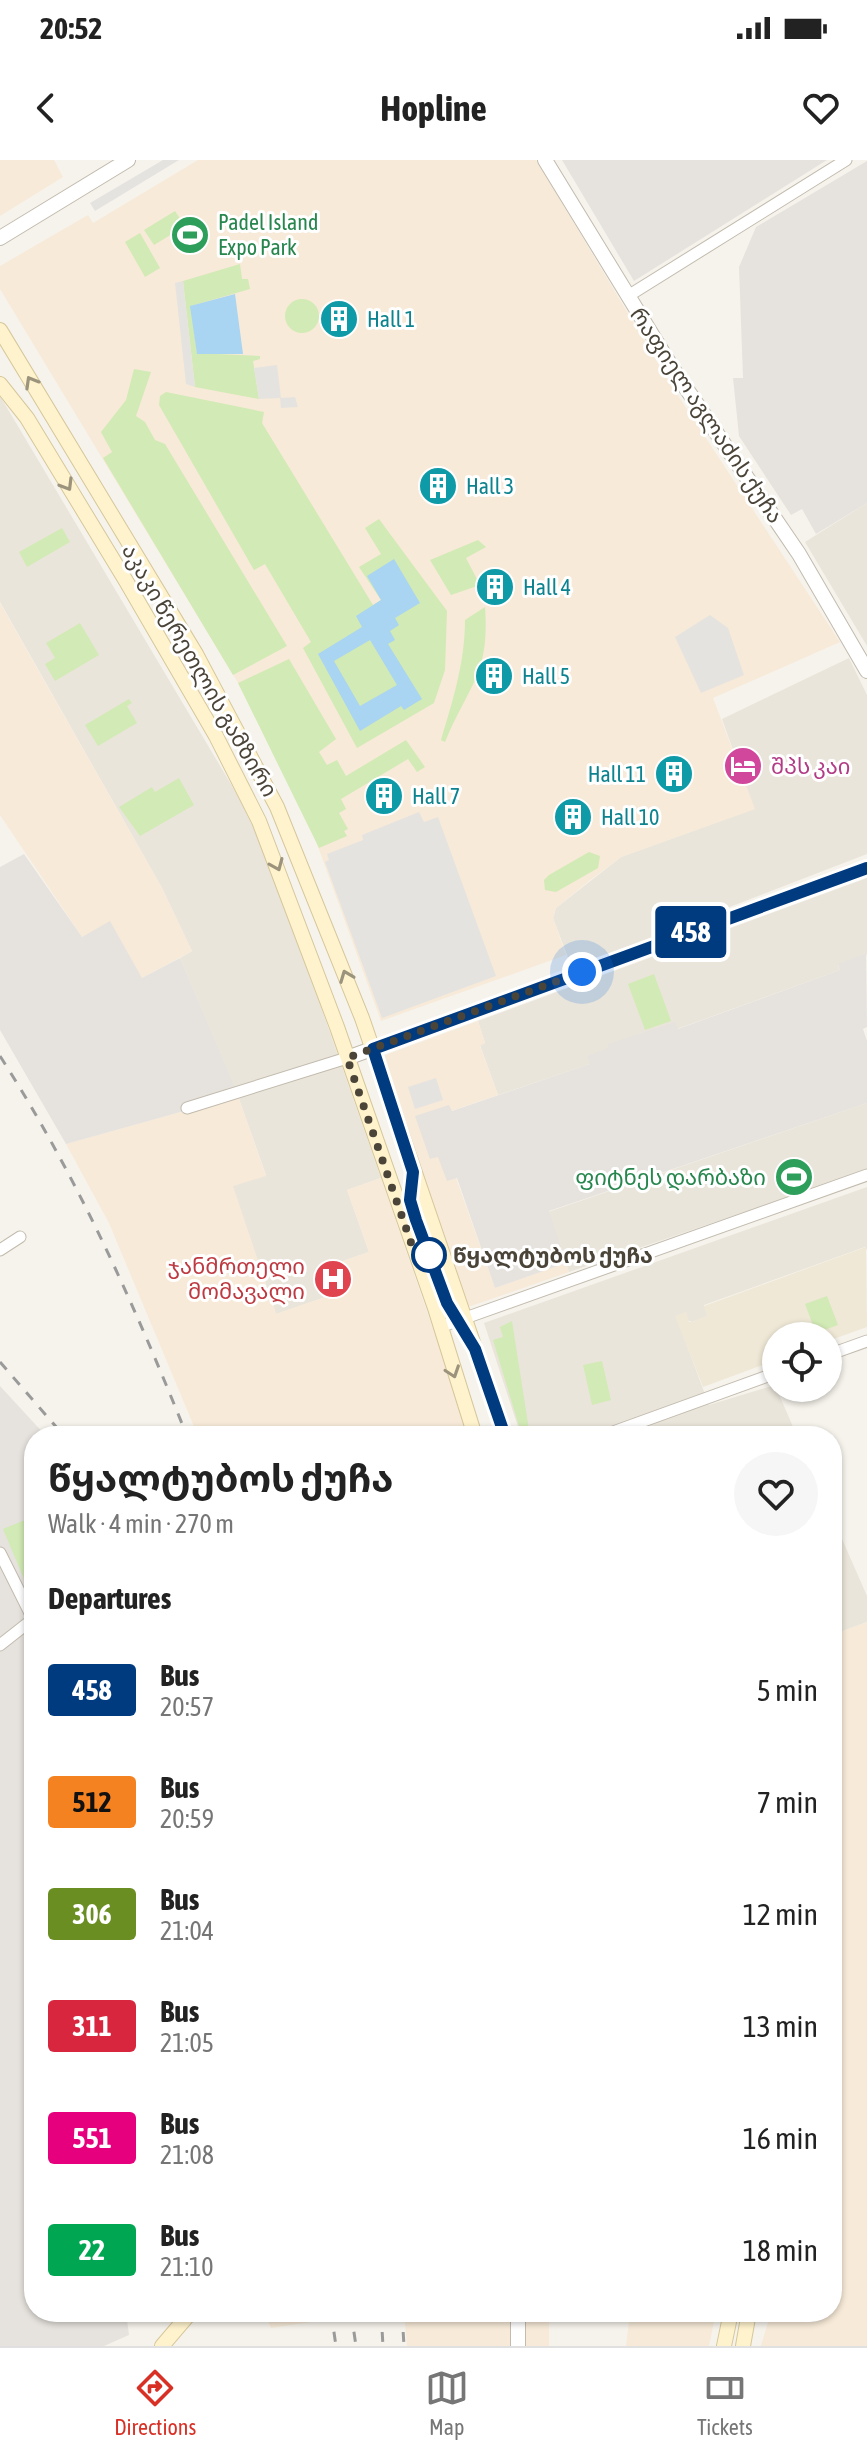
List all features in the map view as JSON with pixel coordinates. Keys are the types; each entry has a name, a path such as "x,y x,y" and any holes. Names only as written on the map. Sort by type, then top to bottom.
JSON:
{"main road":[{"name":"აკაკი წერეთლის გამზირი","path":"0,330 196,654 248,748 305,869 373,1049 502,1426"},
{"name":"აკაკი წერეთლის გამზირი","path":"0,384 27,418 237,774 281,875 347,1058 472,1426"},
{"path":"162,2346 182,2322"},
{"path":"724,2346 729,2322"},
{"path":"743,2346 747,2322"}],"street":[{"path":"0,238 128,160"},
{"name":"რაფიელ აგლაძის ქუჩა","path":"545,160 628,296 799,554 867,671"},
{"path":"628,296 846,160"},
{"path":"187,1108 373,1049 867,868"},
{"path":"440,1327 867,1175"},
{"path":"0,1250 20,1237"},
{"path":"842,1350 867,1341"},
{"path":"630,1426 762,1378"},
{"path":"0,1553 24,1601"},
{"path":"0,1645 24,1626"},
{"path":"518,2322 518,2346"}],"shaded area":[{"path":"0,160 54,160 63,177 0,216"},
{"path":"163,160 179,160 95,211 90,203"},
{"path":"198,160 536,160 671,385 840,642 713,698 755,809 621,857 589,881 556,908 553,918 566,955 381,1021 308,819 271,746 238,683 0,289 0,266 88,215 93,223"},
{"path":"562,160 827,160 634,281"},
{"path":"867,161 867,503 816,534 802,509 791,515 739,436 733,378 743,378 739,267 756,227"},
{"path":"183,281 195,387 186,384 175,283"},
{"path":"277,365 281,398 295,397 298,407 281,408 280,398 259,399 254,368"},
{"path":"0,396 260,833 381,1178 347,1190 369,1252 337,1263 346,1290 276,1314 232,1186 266,1175 238,1096 180,958 192,951 162,888 0,602"},
{"path":"867,503 867,646 805,542"},
{"path":"0,603 162,888 192,951 142,978 110,922 82,937 0,815"},
{"path":"710,615 728,628 744,675 701,693 675,637"},
{"path":"849,658 867,695 867,854 572,968 553,918 556,908 621,857 754,809 722,719"},
{"path":"419,812 424,822 438,817 496,976 382,1018 325,862 329,860 327,854 363,840 362,835"},
{"path":"24,854 82,937 110,921 142,978 180,958 236,1090 184,1111 66,1144 0,1030 0,867"},
{"path":"867,878 867,957 866,953 838,965 840,970 677,1029 675,1023 639,1034 609,1048 590,1064 498,1095 480,1045 485,1043 478,1021"},
{"path":"866,953 867,1027 863,1029 867,1041 867,1103 549,1211 566,1263 495,1288 457,1178 447,1181 438,1157 430,1159 415,1116 449,1105 452,1111 590,1064 587,1056 608,1048 608,1044 675,1022 678,1029 840,970 838,964"},
{"path":"478,1021 485,1043 480,1046 498,1095 451,1111 449,1105 431,1159 438,1156 456,1178 495,1288 566,1263 569,1272 471,1306 466,1305 380,1057"},
{"path":"436,1078 443,1100 415,1109 408,1087"},
{"path":"238,1096 266,1176 233,1186 276,1314 346,1290 337,1263 369,1252 347,1190 381,1178 467,1426 194,1426 109,1223 66,1144"},
{"path":"867,1103 867,1170 569,1272 548,1212"},
{"path":"867,1187 867,1250 865,1247 704,1305 708,1316 692,1322 676,1316 709,1405 762,1389 762,1402 782,1402 793,1426 518,1426 484,1323"},
{"path":"866,1247 867,1327 842,1336 842,1322 762,1322 762,1365 703,1387 675,1316 686,1312 689,1322 692,1322 707,1316 704,1306"},
{"path":"0,1386 37,1426 24,1426 24,2322 127,2322 129,2335 104,2346 0,2346"},
{"path":"842,1539 867,1596 867,1622 842,1631"},
{"path":"867,1622 867,2346 761,2346 768,2322 842,2322 842,1631"},
{"path":"268,2322 312,2322 271,2328"},
{"path":"405,2322 549,2322 549,2346 407,2346"},
{"path":"629,2322 714,2322 709,2346 626,2346"}],"green space":[{"path":"175,211 185,226 154,245 144,230"},
{"path":"140,233 160,268 145,277 125,242"},
{"path":"240,264 242,279 248,279 250,289 191,306 197,353 260,356 260,359 253,361 259,399 195,387 183,281"},
{"path":"302,299 314,304 319,316 314,328 302,333 290,328 285,316 290,304"},
{"path":"134,369 151,372 136,416 145,422 155,440 165,444 287,646 233,675 103,458 112,452 101,432 126,400"},
{"path":"166,392 264,412 262,423 373,605 381,600 359,567 381,554 365,528 379,519 447,611 445,670 434,703 357,748 303,648 311,642 265,564 254,570 159,405 160,396"},
{"path":"62,528 70,542 27,567 19,552"},
{"path":"478,540 486,547 466,558 480,585 451,595 430,560"},
{"path":"485,607 486,630 481,665 445,742 441,740 461,666 465,620"},
{"path":"80,623 99,655 55,681 45,664 55,658 46,643"},
{"path":"289,659 336,739 319,752 327,765 337,760 346,776 406,740 425,767 417,772 408,759 341,799 346,809 339,813 348,829 344,831 347,836 319,848 238,683"},
{"path":"129,699 132,703 127,706 137,723 98,746 85,725"},
{"path":"179,778 194,805 140,836 119,807 152,787 155,792"},
{"path":"589,852 600,856 598,868 556,892 545,890 544,880 549,875"},
{"path":"654,974 671,1021 645,1030 628,984"},
{"path":"827,1296 837,1322 812,1322 805,1304"},
{"path":"512,1321 528,1426 519,1426 493,1340 503,1337 500,1327"},
{"path":"602,1361 611,1400 592,1405 583,1365"},
{"path":"24,1520 24,1579 3,1529"}],"water":[{"path":"235,294 243,354 197,354 190,306"},
{"path":"394,559 420,603 395,618 399,625 390,631 395,640 388,644 422,699 404,710 401,706 360,731 318,654 362,627 356,616 381,600 367,576","holes":["370,640 397,685 360,706 334,661"]}],"railway":[{"path":"0,1056 79,1194 183,1426"},
{"path":"0,1362 55,1426"},
{"path":"332,2322 336,2346"},
{"path":"352,2322 356,2346"},
{"path":"382,2322 383,2346"},
{"path":"403,2322 404,2346"}],"bus line":[{"name":"458","path":"502,1426 475,1349 447,1303 416,1220 410,1200 413,1172 373,1049 867,868"}],"place":[{"name":"Padel Island Expo Park","path":"190,235"},
{"name":"Hall 1","path":"339,319"},
{"name":"Hall 3","path":"438,486"},
{"name":"Hall 4","path":"495,587"},
{"name":"Hall 5","path":"494,676"},
{"name":"შპს კაი","path":"743,766"},
{"name":"Hall 11","path":"674,774"},
{"name":"Hall 7","path":"384,796"},
{"name":"Hall 10","path":"573,817"},
{"name":"ფიტნეს დარბაზი","path":"794,1177"},
{"name":"წყალტუბოს ქუჩა","path":"429,1255"},
{"name":"ჯანმრთელი მომავალი","path":"333,1279"}],"route":[{"path":"429,1255 416,1257 347,1058 582,972"}]}
